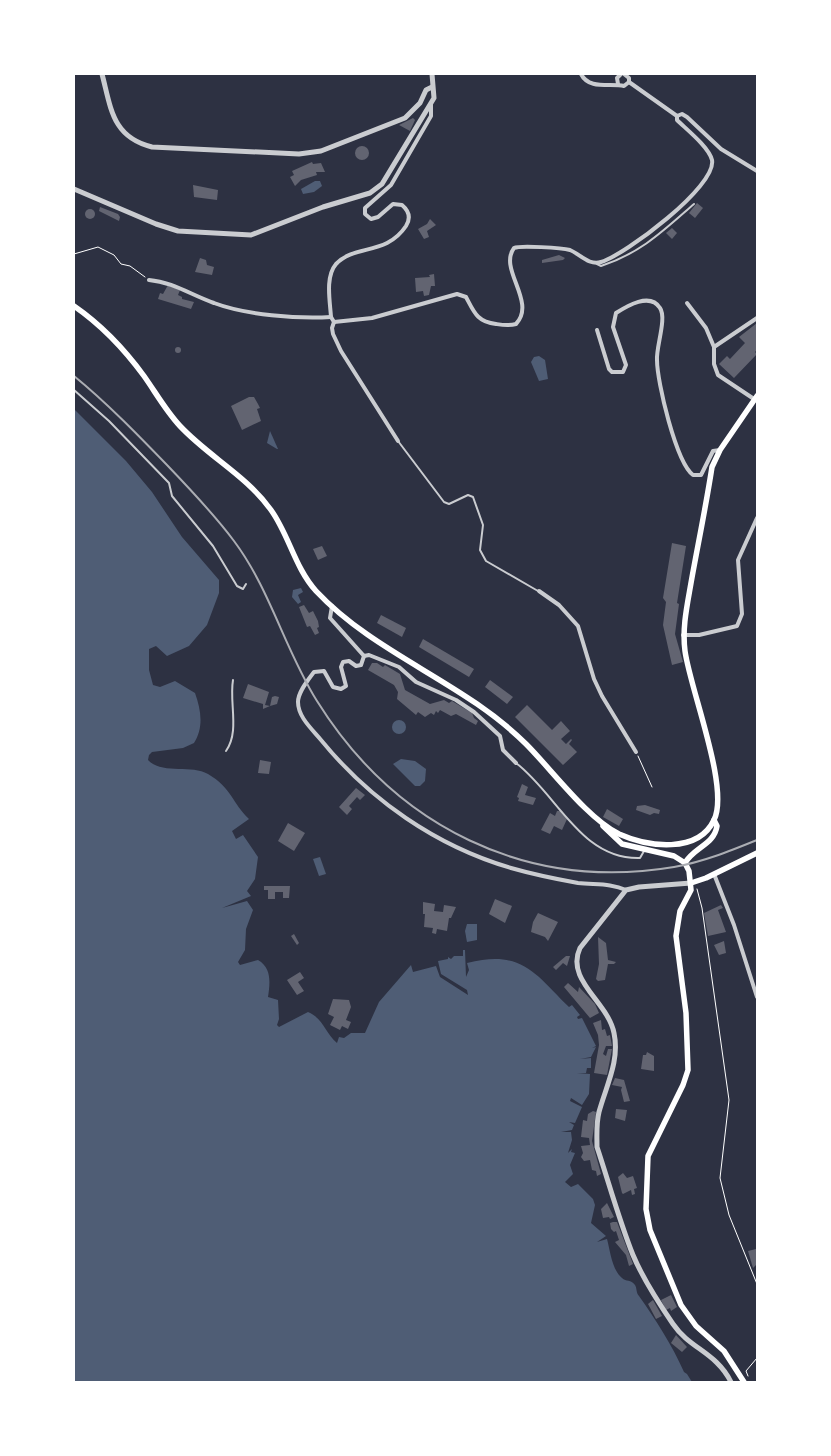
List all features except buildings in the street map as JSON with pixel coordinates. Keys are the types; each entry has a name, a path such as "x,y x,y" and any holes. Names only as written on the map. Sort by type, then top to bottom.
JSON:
{"main road":[{"path":"74,306 86,315 127,356 182,429 259,494 280,523 302,570 313,587 332,606 377,642 456,689 504,724 601,822 617,841 634,848 685,860"},
{"path":"601,822 630,838 668,844 689,842 701,836 714,820 717,798 714,769 686,660 684,635 712,467 720,450 756,398"},
{"path":"685,860 712,838 717,826 714,820"},
{"path":"630,838 634,848"},
{"path":"691,880 714,874 757,853"},
{"path":"685,860 691,880 691,890 680,911 676,936 686,1014 688,1070 683,1086 648,1156 646,1209 650,1230 681,1305 696,1326 724,1351 744,1382"}],"street":[{"path":"102,74 112,116 128,137 137,143 152,147 260,152 310,153 348,140 405,118 420,103 426,90 432,87"},
{"path":"74,189 156,224 178,231 251,235 322,207 370,194 382,184 431,104 435,94 432,87 432,74"},
{"path":"581,74 583,78 595,85 618,84 624,86 629,82"},
{"path":"618,84 616,78 622,74 629,78 629,82 677,116 687,117 721,148 757,171"},
{"path":"398,441 341,351 333,334 334,322 331,317 330,281 337,264 348,256 388,244 408,222 408,214 402,205 393,204 378,217 371,220 365,214 365,208 387,190 395,180 430,116 431,104"},
{"path":"334,322 372,318 457,294 466,296 480,320 489,324 510,326 519,321 522,311 519,287 509,258 514,248 522,245 534,248 557,247 572,251 594,263 600,262 626,250 660,226 708,176 712,164 709,154 676,120 677,116"},
{"path":"149,280 175,285 214,303 237,310 331,317"},
{"path":"597,330 609,370 612,372 623,372 626,365 613,327 616,313 634,303 652,301 659,306 663,313 657,359 661,394 679,450 689,473 697,476 701,475 713,451 720,450"},
{"path":"687,303 706,328 714,348 714,364 718,374 756,398"},
{"path":"714,348 757,318"},
{"path":"684,635 699,634 737,626 742,614 738,560 757,518"},
{"path":"539,591 560,605 578,626 594,679 636,752"},
{"path":"332,606 330,618 364,656 399,667 416,682 456,700 474,712 500,736 503,750 516,762"},
{"path":"364,656 361,665 356,666 349,661 343,662 341,667 346,686 341,689 333,687 324,671 314,672 299,696 300,712 304,720 334,756 380,799 417,826 469,852 511,868 579,883 616,886 626,890 691,880"},
{"path":"714,874 734,925 757,997"},
{"path":"626,890 577,955 577,969 580,978 610,1018 615,1042 612,1070 597,1124 597,1147 633,1254 643,1276 674,1325 691,1343 714,1358 731,1382"}],"lane":[{"path":"594,263 601,266 644,247 694,204"},
{"path":"74,390 109,421 169,483 172,496 218,552 237,586 244,589 246,584"},
{"path":"398,441 444,502 449,504 468,495 473,497 483,524 480,550 486,560 539,591"},
{"path":"226,751 232,742 233,715 231,693 233,680"},
{"path":"516,762 531,774 566,814 572,825 596,845 615,855 630,858 640,858 644,850"}],"path":[{"path":"74,254 98,248 114,255 122,264 130,266 149,280"},
{"path":"636,752 652,787"},
{"path":"691,880 698,890 702,908 729,1100 720,1164 720,1178 729,1215 757,1284"},
{"path":"750,1382 746,1371 757,1358"}],"water":[{"path":"315,181 320,181 322,186 314,192 303,194 301,189"},
{"path":"539,356 545,360 548,379 539,381 531,362 534,357"},
{"path":"74,409 126,461 152,492 182,537 219,580 219,593 207,625 189,646 167,656 156,646 149,649 149,670 153,685 160,687 175,681 195,693 199,706 200,725 194,743 183,748 152,752 148,760 161,767 201,771 208,774 227,790 249,819 232,831 236,839 243,835 258,857 255,879 247,891 251,896 222,908 247,901 253,910 246,929 245,950 238,962 240,965 258,960 266,967 269,976 268,997 278,1000 279,1019 277,1025 279,1027 308,1012 318,1018 337,1043 339,1037 344,1038 351,1033 365,1033 379,1002 411,965 413,972 436,966 440,977 468,995 467,990 441,974 438,961 448,959 448,957 451,959 454,956 463,956 463,950 465,950 466,977 469,970 467,963 502,959 515,962 537,975 569,1007 572,1005 580,1015 577,1017 578,1019 582,1018 596,1046 592,1048 596,1047 591,1057 580,1059 591,1058 591,1068 587,1068 586,1073 577,1073 590,1074 589,1094 582,1105 571,1098 570,1101 582,1107 575,1123 569,1122 574,1125 572,1130 561,1132 571,1132 572,1140 568,1153 572,1149 571,1152 575,1153 570,1165 573,1174 565,1182 571,1187 578,1184 593,1199 595,1205 591,1223 606,1236 597,1242 607,1239 616,1270 624,1279 635,1285 638,1295 652,1314 684,1372 692,1382 74,1382"},
{"path":"270,431 278,449 267,443"},
{"path":"301,588 303,592 298,595 301,602 298,604 292,597 293,590"},
{"path":"396,720 402,720 406,727 402,734 396,734 392,730 392,724"},
{"path":"401,759 415,761 426,769 425,781 420,786 415,786 393,764"},
{"path":"320,857 326,874 319,876 313,859"},
{"path":"467,924 477,924 477,940 467,942 465,931"}],"railway":[{"path":"74,376 110,408 193,492 234,541 258,579 317,701 349,745 385,783 425,815 469,840 517,858 567,869 619,872 674,867 706,859 757,840"}]}
